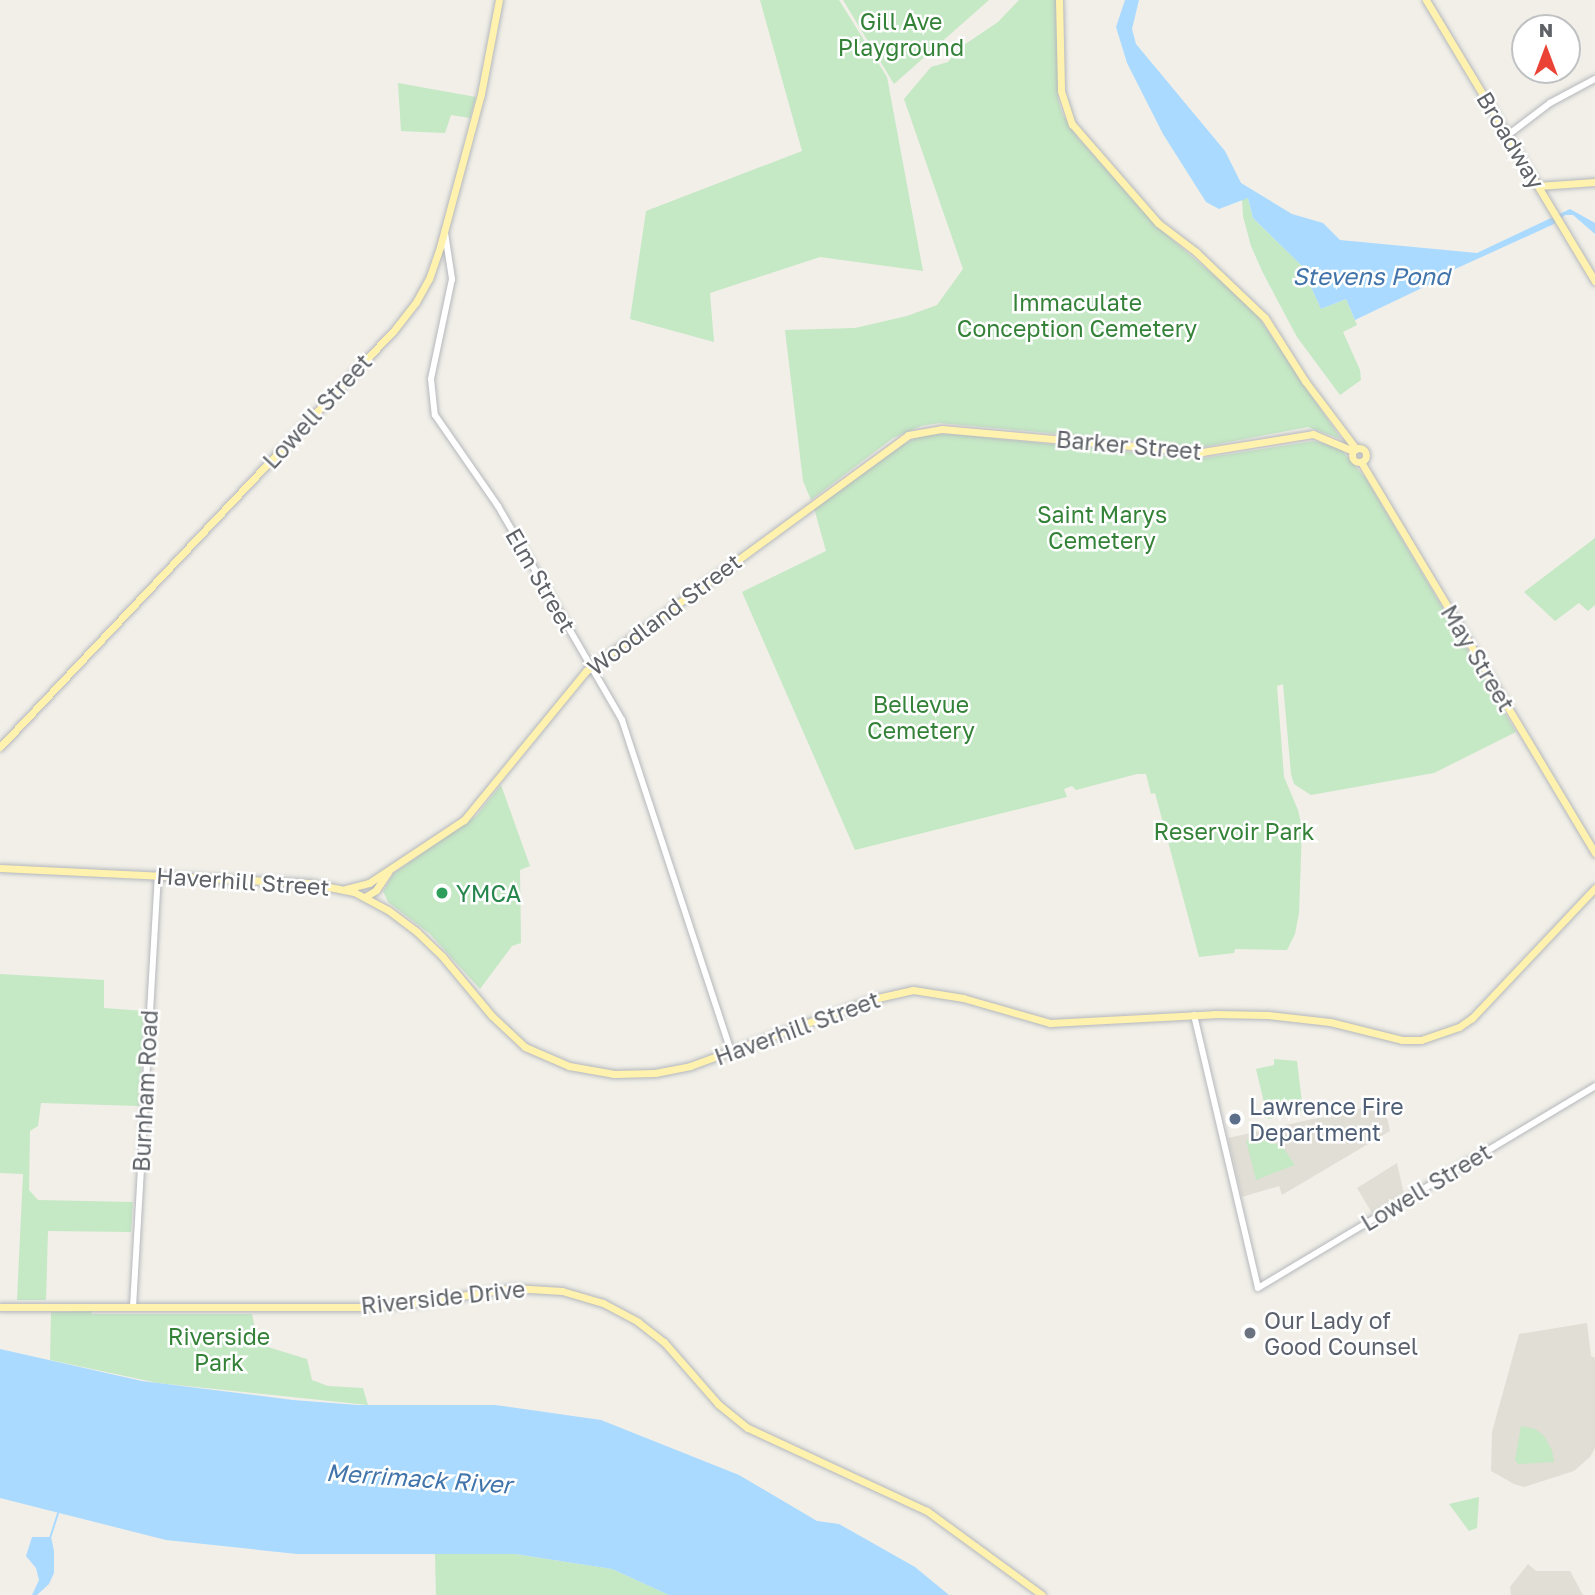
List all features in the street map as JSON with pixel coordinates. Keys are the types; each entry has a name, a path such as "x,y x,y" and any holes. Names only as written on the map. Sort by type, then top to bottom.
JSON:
{"main road":[{"name":"Lowell Street","path":"0,747 395,329 429,279 481,94 499,0"},
{"path":"1059,0 1061,91 1066,115 1080,135 1116,172 1147,211 1265,318 1354,450"},
{"name":"Broadway","path":"1426,0 1595,281"},
{"path":"1538,186 1595,182"},
{"name":"Woodland Street","path":"342,889 369,883 473,813 579,678 591,667 894,443 921,431 942,429"},
{"name":"Barker Street","path":"942,429 1202,452 1313,434 1354,450"},
{"name":"May Street","path":"1354,450 1353,460 1362,462 1595,853"},
{"name":"Haverhill Street","path":"0,868 309,883 342,889 384,907 442,956 513,1037 547,1059 588,1071 655,1073 731,1052 873,999 914,990 963,998 1050,1023 1194,1015 1268,1015 1331,1022 1402,1040 1436,1037 1459,1027 1486,1005 1595,888"},
{"name":"Woodland Street","path":"365,897 380,884 389,871"},
{"path":"365,897 369,883"},
{"path":"380,884 384,907"},
{"name":"Riverside Drive","path":"0,1307 381,1306 528,1288 562,1291 602,1303 638,1322 664,1342 719,1404 748,1428 927,1511 1042,1595"}],"street":[{"path":"1508,135 1550,103 1595,79"},
{"name":"Elm Street","path":"444,229 452,279 431,379 435,415 498,506 622,720 731,1052"},
{"name":"Burnham Road","path":"133,1307 158,875"},
{"name":"Lowell Street","path":"1194,1015 1258,1288 1595,1086"}],"shaded area":[{"path":"1384,1103 1390,1131 1282,1195 1279,1186 1242,1197 1228,1138"},
{"path":"1397,1163 1404,1194 1372,1213 1357,1188"},
{"path":"1587,1323 1591,1356 1595,1358 1595,1448 1590,1457 1574,1471 1524,1487 1514,1484 1491,1471 1492,1432 1519,1334"},
{"path":"1528,1564 1536,1571 1570,1571 1583,1595 1511,1595 1510,1587"}],"green space":[{"path":"760,0 839,0 887,77 923,271 820,257 710,293 714,342 630,319 646,211 802,151"},
{"name":"Gill Ave Playground","path":"843,0 989,0 894,84"},
{"name":"Immaculate Conception Cemetery","path":"1019,0 1057,0 1058,99 1063,115 1078,138 1160,229 1253,309 1341,439 1308,427 1203,447 939,423 921,426 893,438 811,500 803,481 785,330 855,328 907,316 937,305 963,269 904,99 931,67 948,62 958,49 998,22"},
{"path":"398,83 476,97 470,118 451,115 445,133 401,131"},
{"path":"1248,198 1253,218 1301,265 1321,309 1346,299 1357,325 1343,332 1360,370 1361,380 1340,395 1297,337 1263,273 1251,246 1243,216 1242,199"},
{"name":"Bellevue Cemetery","path":"923,434 951,434 1198,459 1314,441 1340,448 1367,480 1516,732 1434,773 1311,795 1294,784 1283,684 1277,686 1284,777 1298,810 1302,828 1299,913 1295,934 1287,950 1235,949 1234,953 1199,957 1155,793 1151,794 1146,774 1076,790 1072,786 1064,789 1067,797 855,850 742,592 826,551 814,508 896,448"},
{"path":"1595,538 1595,605 1588,611 1579,603 1555,621 1524,592"},
{"name":"YMCA","path":"501,785 530,866 520,870 521,943 512,946 480,989 430,934 388,902 383,891 394,873 476,816"},
{"path":"0,974 104,980 104,1008 144,1011 139,1106 41,1103 38,1126 30,1131 29,1190 38,1200 133,1202 131,1232 48,1231 46,1300 17,1300 23,1174 0,1173"},
{"path":"1274,1059 1297,1061 1303,1111 1268,1119 1256,1069 1274,1065"},
{"path":"1261,1139 1282,1146 1295,1165 1256,1180 1246,1140"},
{"name":"Riverside Park","path":"93,1311 91,1314 252,1314 258,1344 307,1359 312,1380 328,1386 363,1388 368,1405 158,1383 50,1360 51,1312"},
{"path":"1521,1426 1535,1429 1544,1436 1552,1450 1554,1462 1518,1464 1515,1460"},
{"path":"1479,1497 1477,1528 1469,1531 1449,1504"},
{"path":"435,1554 515,1554 612,1569 669,1595 436,1595"}],"water":[{"name":"Stevens Pond","path":"1125,0 1139,0 1132,29 1136,44 1225,151 1241,183 1292,214 1323,223 1340,240 1477,253 1570,209 1595,223 1595,234 1573,215 1565,215 1554,224 1453,270 1452,273 1447,269 1449,275 1355,320 1346,299 1321,309 1301,265 1253,218 1248,198 1219,209 1206,202 1163,134 1127,63 1116,27"},
{"name":"Merrimack River","path":"0,1349 142,1381 293,1400 358,1405 495,1405 601,1420 739,1475 817,1521 839,1524 915,1567 949,1595 669,1595 612,1569 515,1554 297,1554 166,1540 0,1498"},
{"path":"32,1537 51,1537 54,1551 54,1573 49,1584 37,1595 32,1595 39,1580 36,1568 26,1556"}],"waterway":[{"path":"50,1538 58,1513"}],"place":[{"name":"YMCA","path":"442,893"},
{"name":"Lawrence Fire Department","path":"1235,1119"},
{"name":"Our Lady of Good Counsel","path":"1250,1333"}],"park label":[{"name":"Saint Marys Cemetery","path":"1102,527"},
{"name":"Reservoir Park","path":"1234,831"}]}
